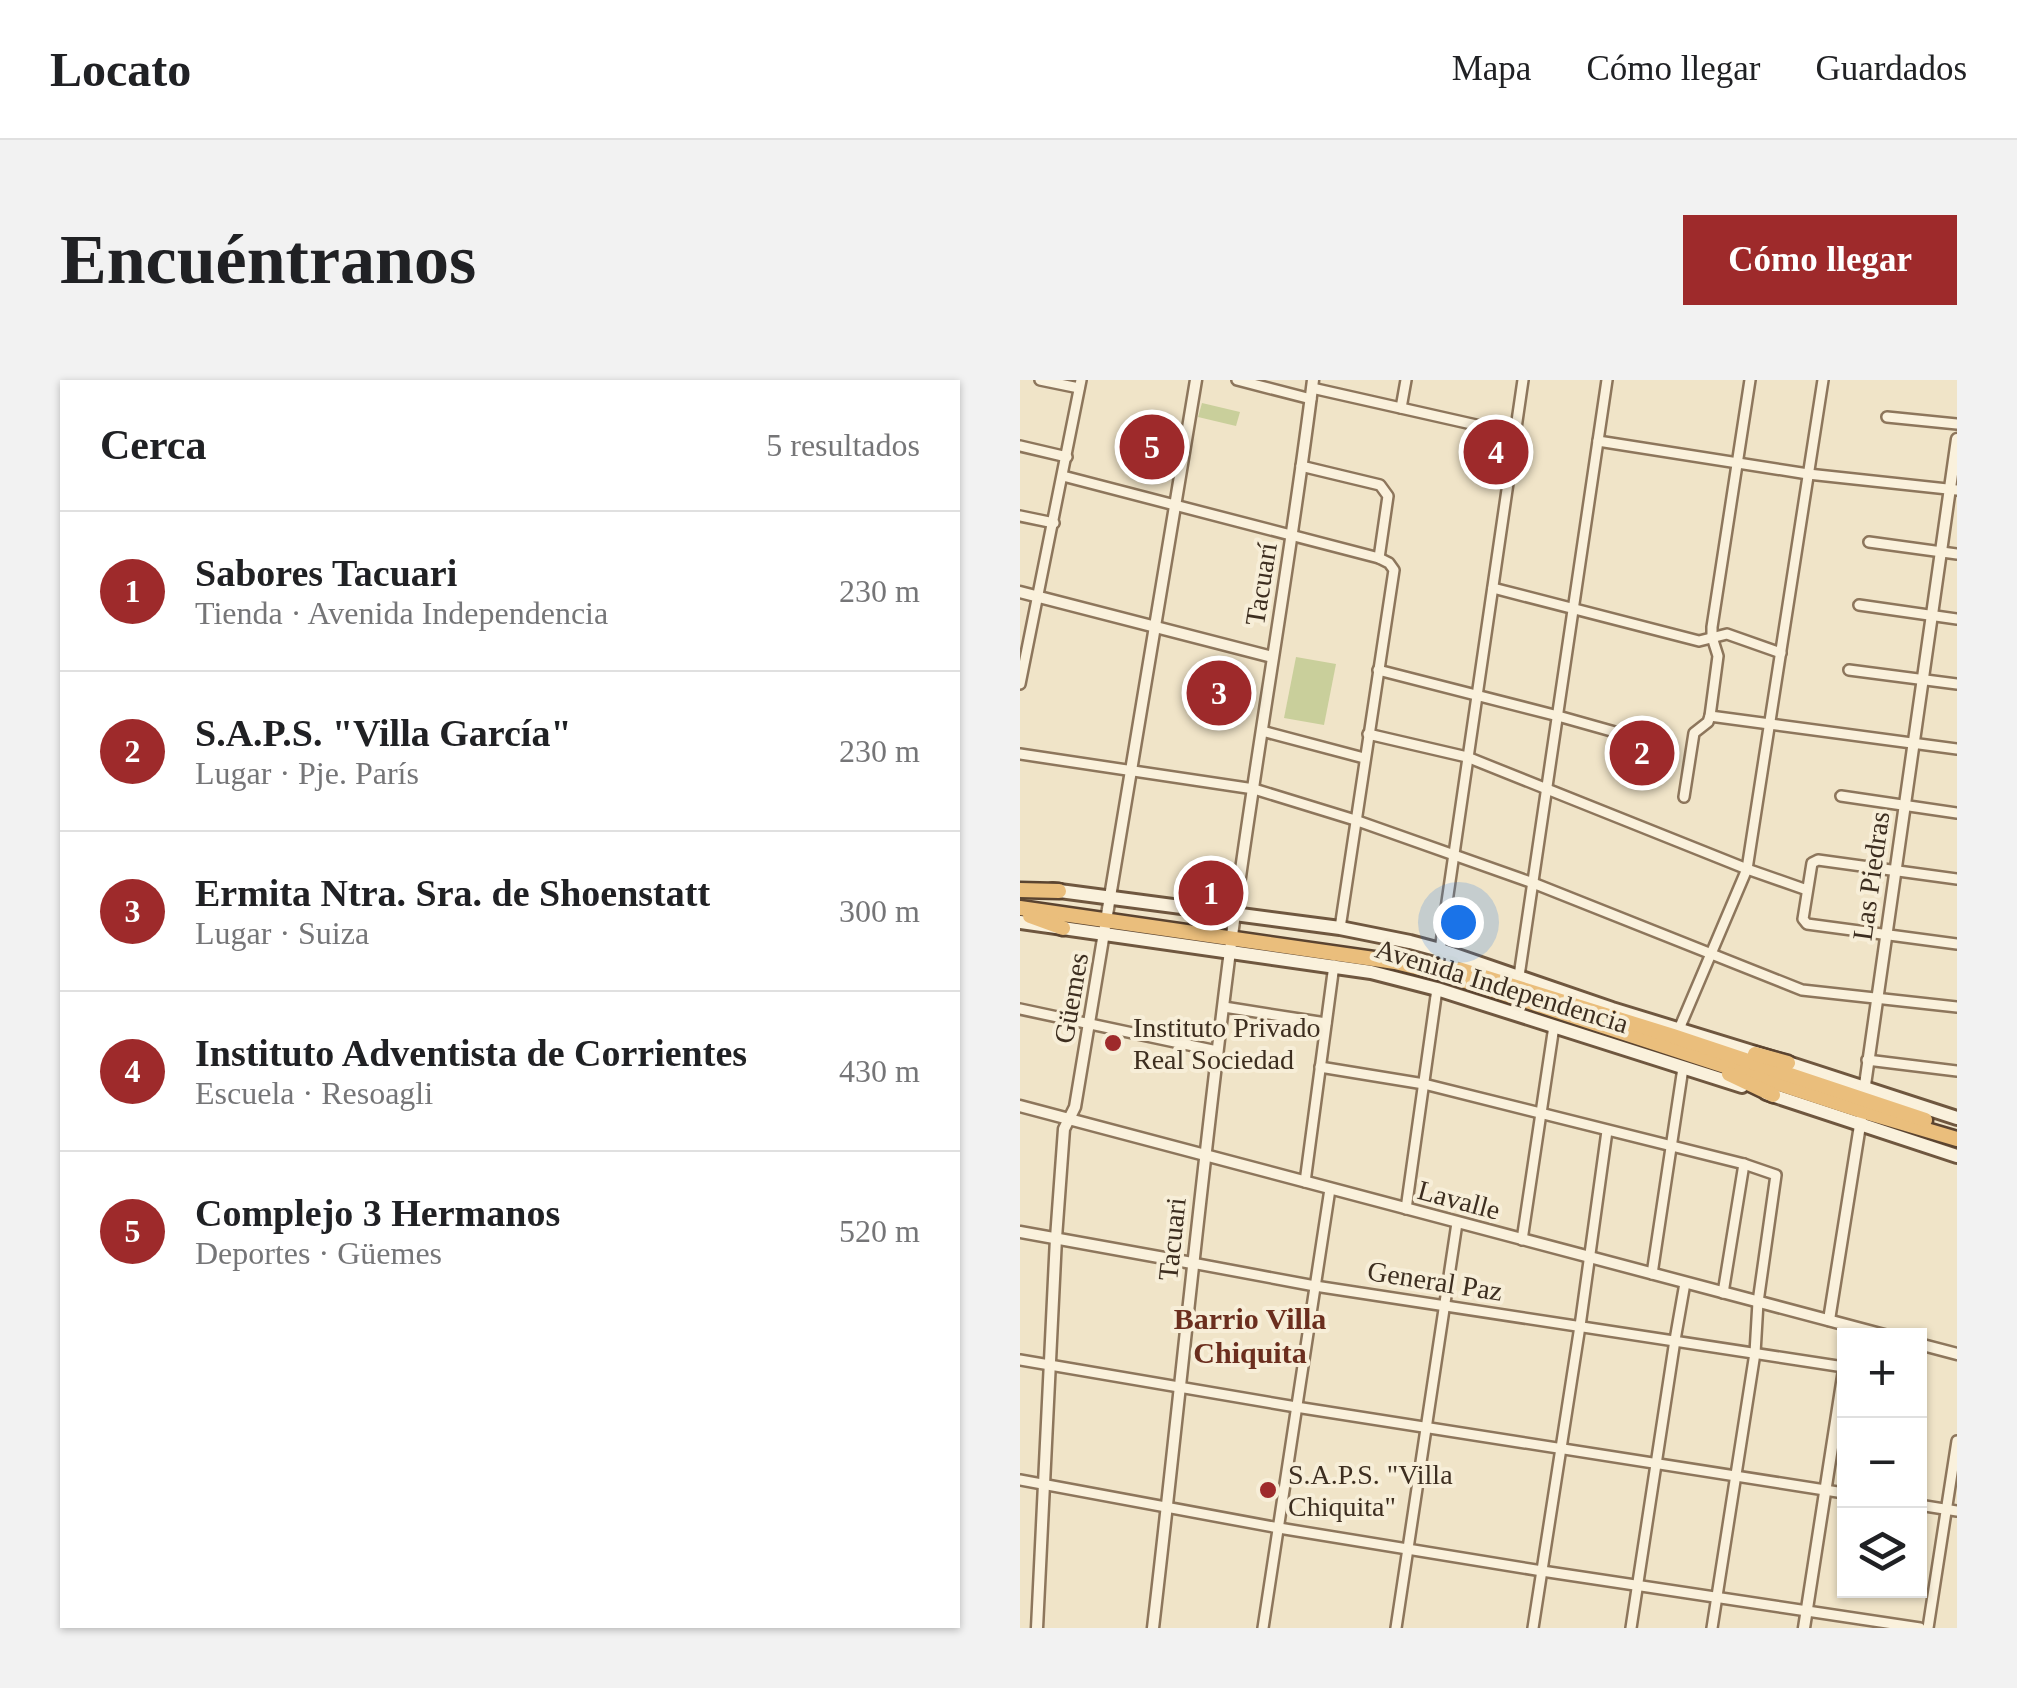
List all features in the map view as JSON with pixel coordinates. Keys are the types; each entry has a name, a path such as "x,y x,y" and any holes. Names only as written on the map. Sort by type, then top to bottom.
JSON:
{"highway":[{"path":"1020,888 1059,891"},
{"name":"Avenida Independencia","path":"1020,900 1108,916 1337,944 1430,962 1675,1037 1957,1140"},
{"name":"Avenida Independencia","path":"1020,911 1108,916"},
{"path":"1020,911 1063,928"},
{"name":"Avenida Independencia","path":"1233,933 1411,966 1675,1037"},
{"path":"1539,983 1611,1017"},
{"path":"1675,1037 1788,1063"},
{"path":"1675,1037 1774,1095"},
{"name":"Avenida Independencia","path":"1862,1106 1957,1130"}],"main road":[{"name":"Avenida Independencia","path":"1059,891 1108,916 1233,933 1334,965 1437,989 1774,1095 1957,1118"},
{"name":"Avenida Independencia","path":"1020,922 1063,928 1108,916"},
{"name":"Avenida Independencia","path":"1233,933 1340,928 1440,950 1612,1009 1675,1037"},
{"name":"Avenida Independencia","path":"1788,1063 1957,1156"}],"street":[{"path":"1021,679 1080,384 1040,380"},
{"name":"Güemes","path":"1037,1628 1064,1129 1075,1106 1196,380"},
{"path":"1237,380 1312,389 1516,434"},
{"path":"1401,408 1406,380"},
{"path":"1440,950 1524,380"},
{"path":"1519,976 1607,380"},
{"path":"1684,797 1694,733 1710,716 1718,656 1712,627 1750,380"},
{"path":"1675,1037 1746,869 1823,380"},
{"name":"Tacuarí","path":"1233,933 1312,389"},
{"path":"1887,417 1957,424"},
{"name":"Las Piedras","path":"1829,1320 1939,552 1953,490 1957,439"},
{"path":"1598,441 1808,474 1953,490"},
{"path":"1020,446 1066,457"},
{"path":"1301,466 1380,485 1388,496 1379,558"},
{"path":"1063,476 1379,558 1394,570 1340,928"},
{"path":"1020,516 1054,523"},
{"path":"1868,542 1957,554"},
{"path":"1493,588 1699,641 1727,634 1780,653"},
{"path":"1020,592 1272,657"},
{"path":"1859,605 1957,619"},
{"path":"1378,670 1647,741"},
{"path":"1849,670 1957,684"},
{"path":"1710,716 1957,750"},
{"path":"1262,732 1364,758"},
{"path":"1368,734 1467,758 1807,890"},
{"path":"1020,754 1254,789 1534,883 1802,990 1957,1008"},
{"path":"1841,796 1957,813"},
{"path":"1957,879 1818,860 1812,863 1803,919 1807,924 1957,944"},
{"name":"Tacuari","path":"1153,1628 1204,1155 1233,933"},
{"path":"1305,1182 1334,965"},
{"path":"1406,1209 1437,989"},
{"path":"1224,1006 1326,1023"},
{"path":"1020,1010 1217,1052"},
{"path":"1522,1240 1554,1026"},
{"path":"1867,1060 1957,1072"},
{"path":"1320,1067 1424,1084 1776,1175 1755,1353 1712,1628"},
{"path":"1652,1274 1683,1068"},
{"name":"Lavalle","path":"1020,1106 1829,1320 1845,1328"},
{"path":"1533,1628 1608,1131"},
{"path":"1722,1293 1744,1164"},
{"path":"1263,1628 1330,1189"},
{"path":"1396,1628 1457,1222"},
{"name":"General Paz","path":"1020,1232 1315,1286 1837,1367"},
{"path":"1631,1628 1686,1284"},
{"path":"1927,1346 1957,1353"},
{"path":"1020,1360 1837,1492"},
{"path":"1804,1628 1837,1415"},
{"path":"1928,1628 1952,1510 1957,1441"},
{"path":"1020,1480 1280,1528 1920,1628"},
{"path":"1927,1506 1952,1510"}],"green space":[{"path":"1202,403 1240,412 1236,426 1198,417"},
{"path":"1141,437 1166,442 1162,458 1138,453"},
{"path":"1296,657 1336,664 1324,725 1284,718"}],"place":[{"name":"Complejo 3 Hermanos","path":"1152,447"},
{"name":"Instituto Adventista de Corrientes","path":"1496,452"},
{"name":"Ermita Ntra. Sra. de Shoenstatt","path":"1219,693"},
{"name":"S.A.P.S. \"Villa García\"","path":"1642,753"},
{"name":"Sabores Tacuari","path":"1211,893"},
{"name":"Instituto Privado Real Sociedad","path":"1113,1043"},
{"name":"S.A.P.S. \"Villa Chiquita\"","path":"1268,1490"}],"district":[{"name":"Barrio Villa Chiquita","path":"1250,1335"}]}
